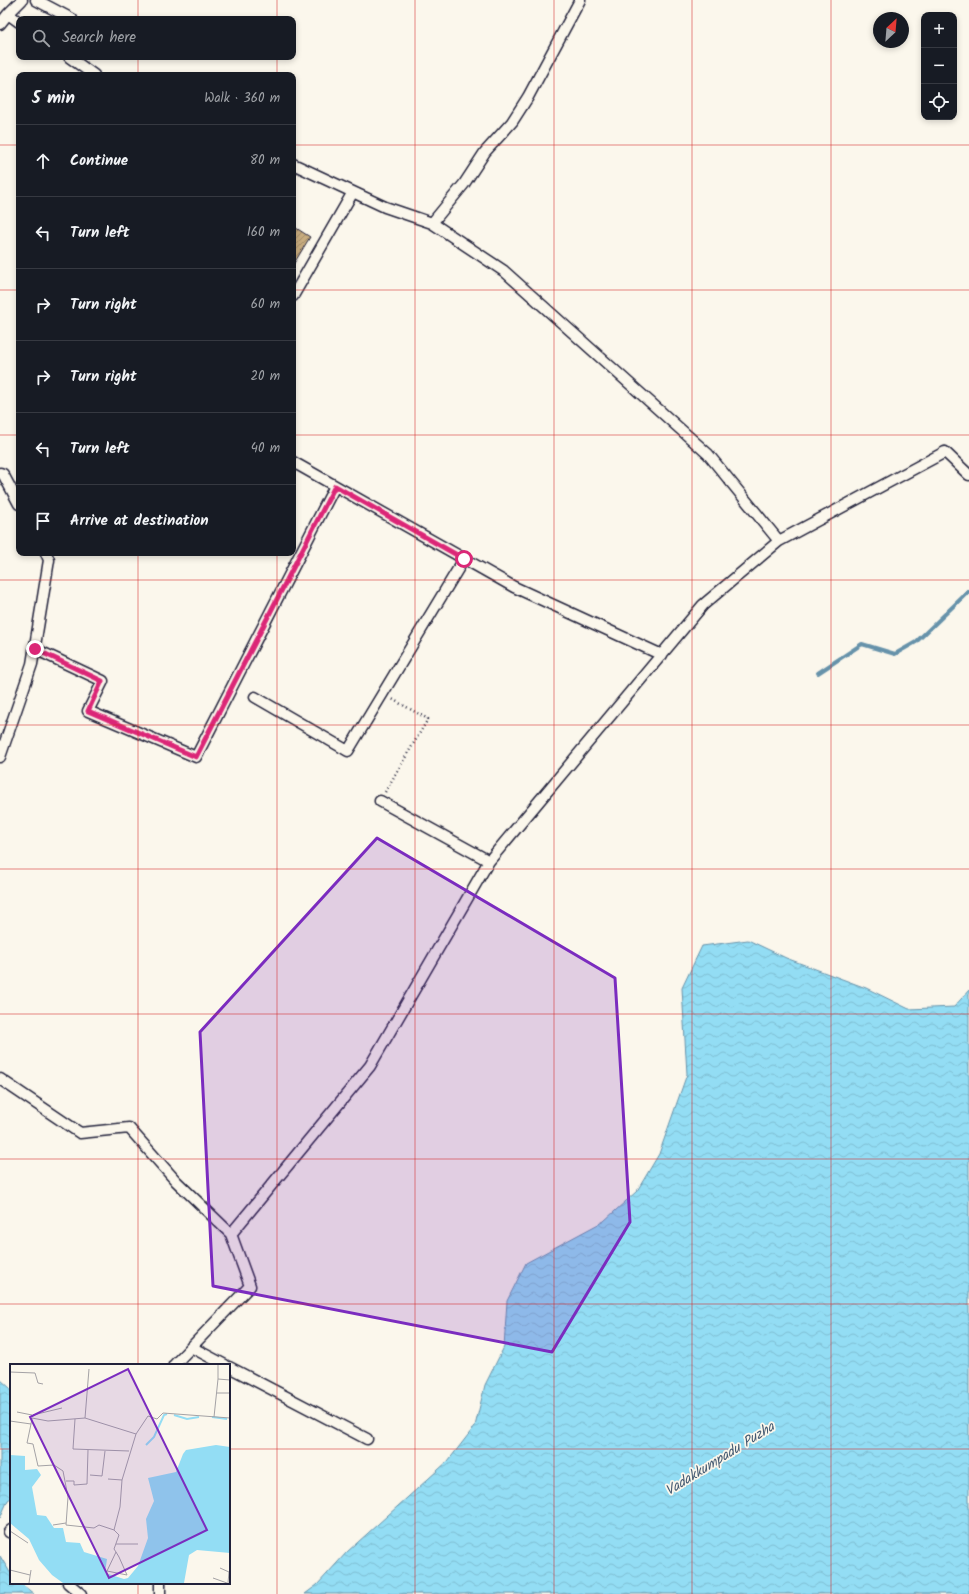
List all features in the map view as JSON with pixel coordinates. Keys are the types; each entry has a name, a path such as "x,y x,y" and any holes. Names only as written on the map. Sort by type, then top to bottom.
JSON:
{"street":[{"path":"0,24 22,0"},
{"path":"36,0 66,16"},
{"path":"432,223 464,184 485,152 512,122 532,90 580,0"},
{"path":"8,14 16,20"},
{"path":"73,60 90,72"},
{"path":"296,165 386,207 432,223 504,271 708,454 779,541"},
{"path":"296,291 353,192"},
{"path":"231,1234 370,1066 489,861 703,605 779,541 945,452 969,475"},
{"path":"296,464 514,587 550,605 662,655"},
{"path":"0,473 3,474 16,498"},
{"path":"35,649 102,681 88,711 196,757 335,486"},
{"path":"0,757 32,664 50,560 48,556"},
{"path":"255,698 348,751 464,559"},
{"path":"380,801 489,861"},
{"path":"0,1079 80,1133 129,1128 176,1181 231,1234 250,1286 175,1364"},
{"path":"191,1347 223,1364"},
{"path":"230,1368 367,1439"},
{"path":"69,1584 81,1594"}],"path":[{"path":"380,801 428,719 383,694"}],"highlighted area":[{"path":"377,838 615,978 630,1222 552,1352 213,1286 200,1032"}],"water":[{"name":"Vadakkumpadu Puzha","path":"748,940 786,958 866,988 909,1009 954,1007 969,990 969,1594 305,1594 317,1585 347,1552 448,1461 475,1426 485,1385 504,1347 507,1301 526,1263 604,1221 637,1191 659,1154 687,1074 682,988 702,946"},
{"path":"0,1379 10,1388 10,1499 0,1518"},
{"path":"0,1556 10,1572 10,1584 21,1584 34,1594 0,1594"}],"building":[{"path":"296,228 310,237 296,260"}],"waterway":[{"path":"818,673 862,644 895,654 916,642 969,591"}],"route":[{"path":"35,649 102,681 88,711 196,757 335,486 464,559"}]}
